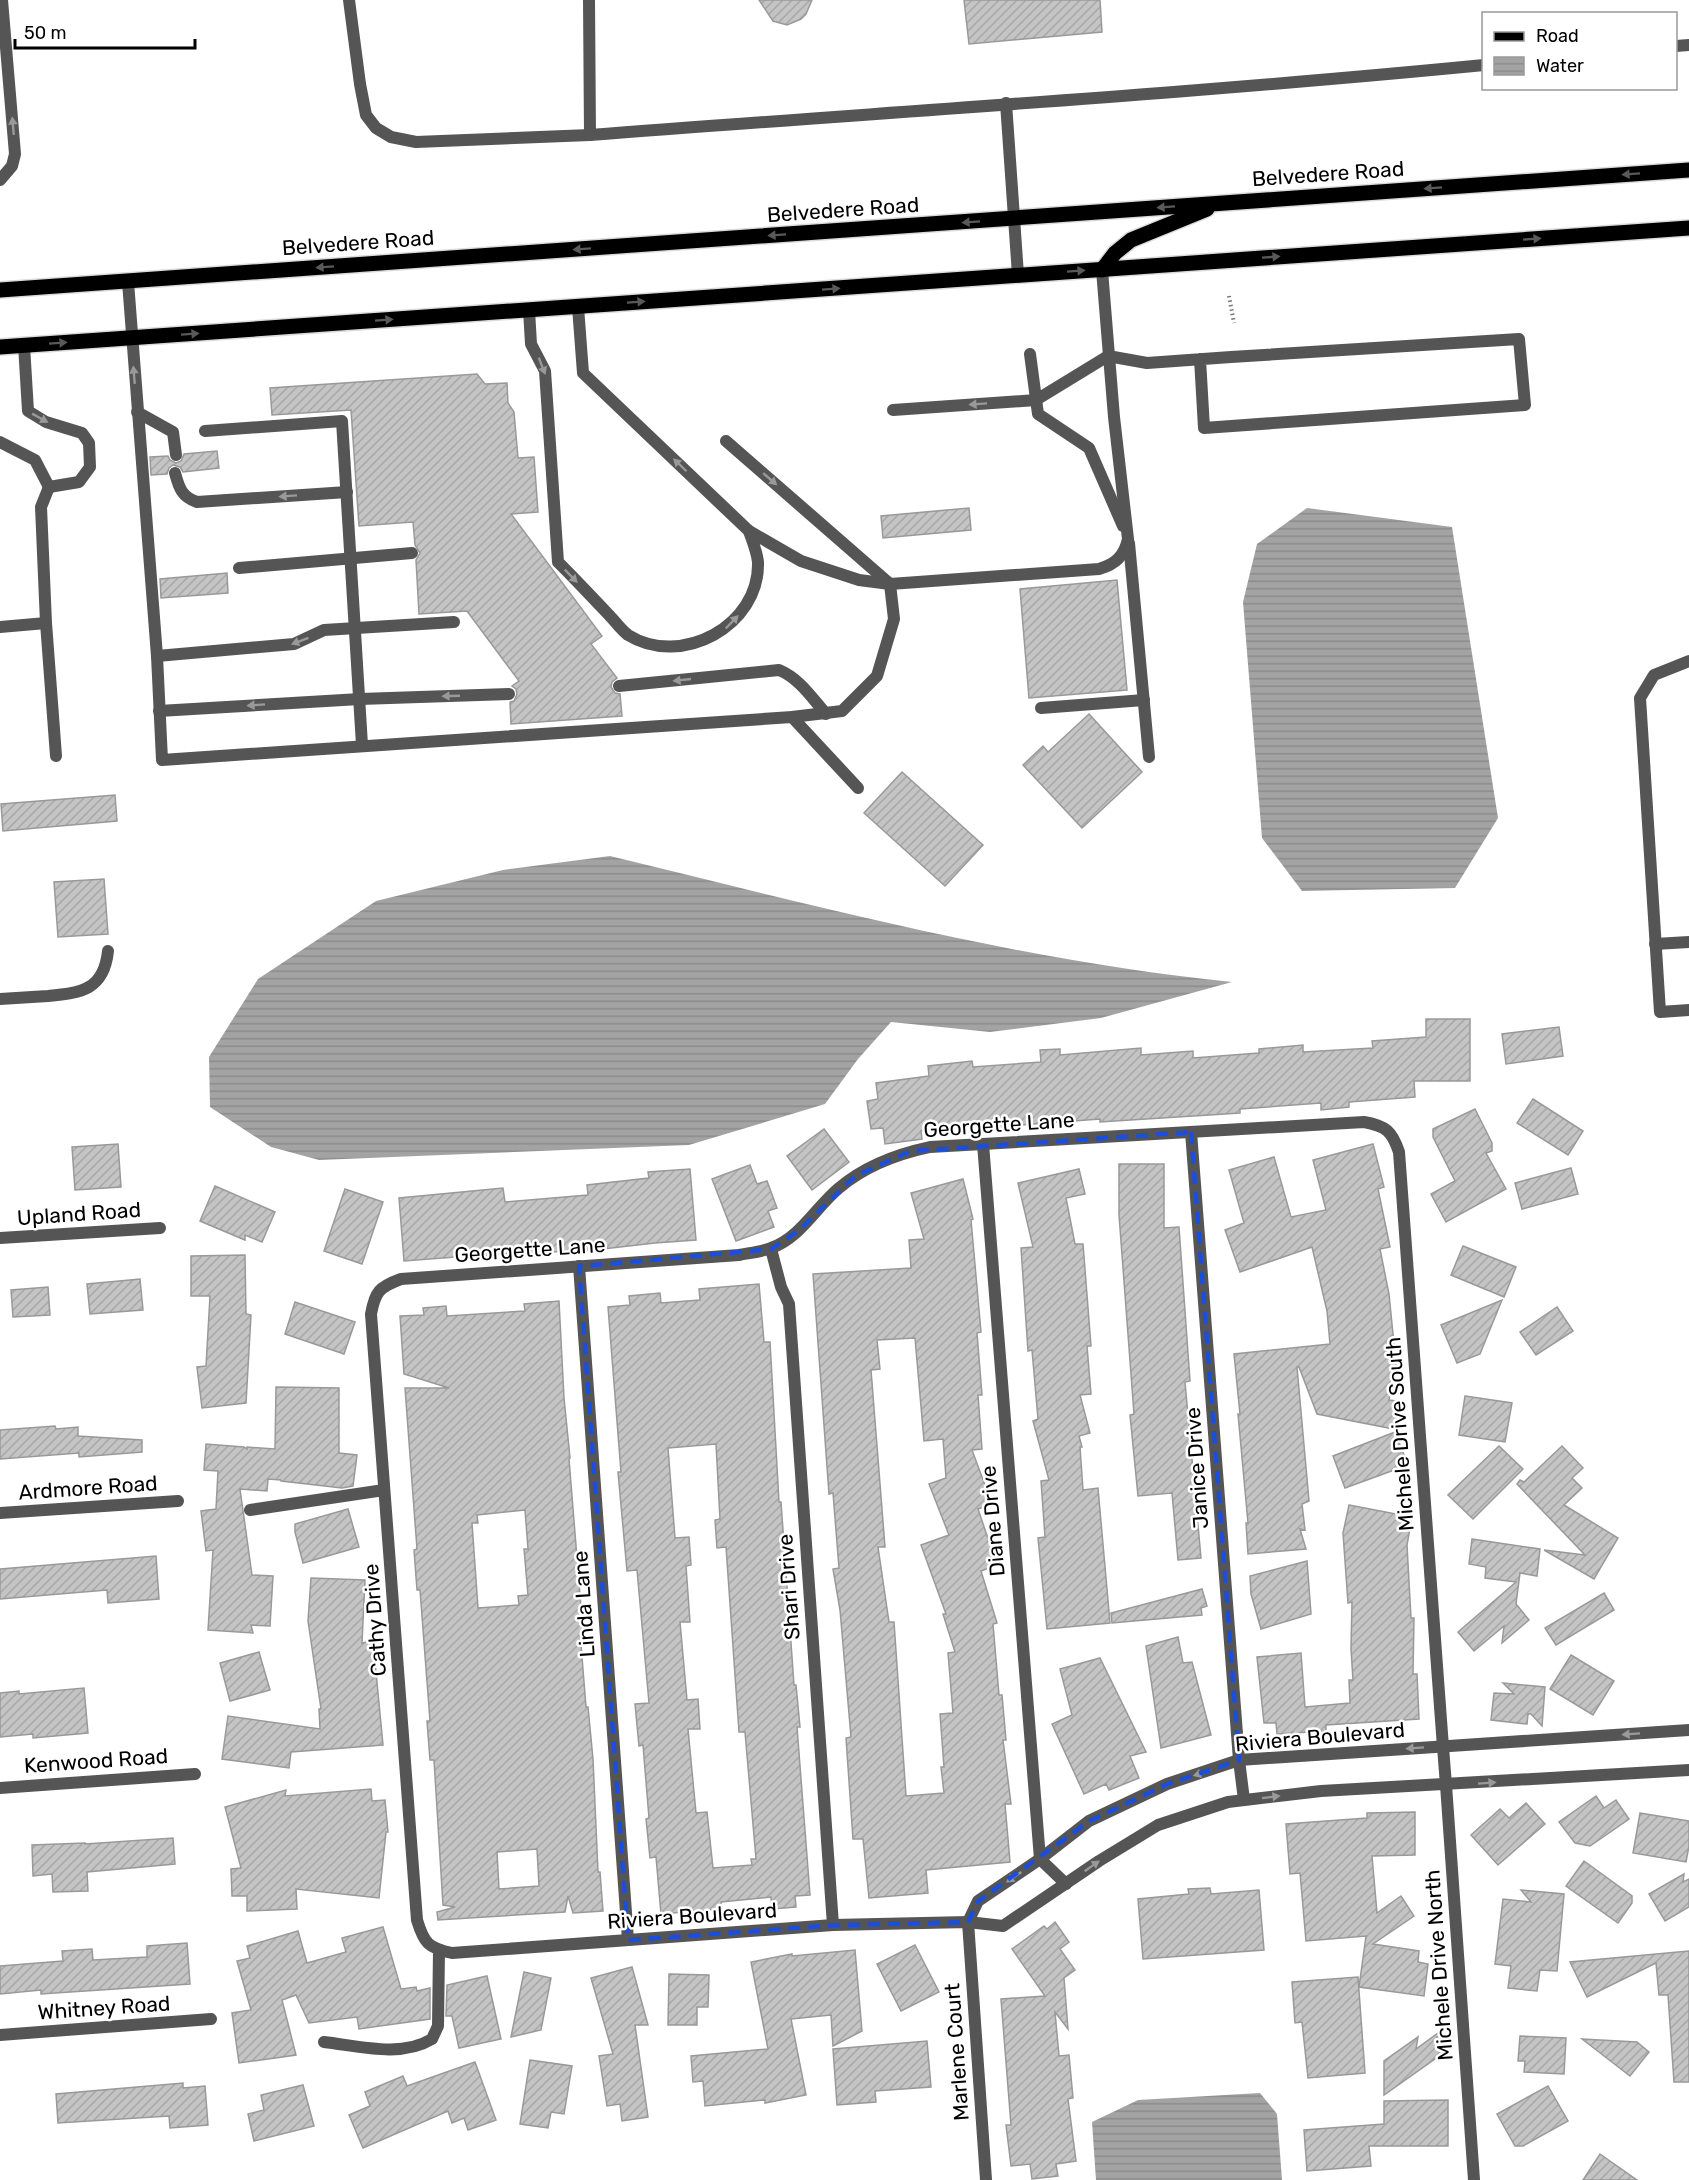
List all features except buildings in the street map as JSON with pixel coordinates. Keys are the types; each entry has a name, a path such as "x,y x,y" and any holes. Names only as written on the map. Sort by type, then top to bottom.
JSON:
{"main road":[{"name":"Belvedere Road","path":"0,290 1689,170"},
{"path":"1102,270 1115,253 1131,240 1224,202"},
{"path":"0,347 1689,228"}],"street":[{"path":"0,180 12,166 15,154 2,0"},
{"path":"349,0 366,115 376,128 391,137 416,142 590,135 1280,84 1482,65"},
{"path":"589,0 590,135"},
{"path":"1006,103 1018,275"},
{"path":"1102,270 1108,356 1149,757"},
{"path":"128,282 157,656 162,760 792,717 842,711 877,676 894,619 890,584 726,441"},
{"path":"578,307 583,373 749,531 801,561 859,580 890,584 1099,569 1110,566 1126,550 1128,539 1089,448 1038,414 1030,354"},
{"path":"529,310 531,344 545,371 558,562 627,634 651,644 677,647 702,642 725,629 743,610 754,587 758,561 749,531"},
{"path":"893,410 1036,400 1108,356 1147,363 1200,359 1519,339 1525,405 1204,428 1200,359"},
{"path":"24,345 28,411 46,422 82,433 88,443 90,467 79,482 49,487"},
{"path":"137,412 173,432 176,455"},
{"path":"205,431 342,421 362,745"},
{"path":"0,442 35,460 49,487 41,507 46,623 56,756"},
{"path":"175,473 184,495 197,502 346,492"},
{"path":"238,568 412,553"},
{"path":"157,656 294,644 324,630 454,622"},
{"path":"0,627 46,623"},
{"path":"1689,661 1653,675 1640,698 1660,1012 1689,1010"},
{"path":"620,686 779,670 790,674 798,681 826,714"},
{"path":"159,711 360,699 509,694"},
{"path":"1041,708 1144,700"},
{"path":"792,717 858,788"},
{"path":"1655,944 1689,942"},
{"path":"0,999 71,994 83,991 94,985 102,975 107,963 108,951"},
{"name":"Georgette Lane","path":"374,1298 385,1285 400,1279 739,1255 771,1249 799,1230 838,1188 873,1166 930,1147 1364,1122 1381,1125"},
{"name":"Michele Drive South","path":"1381,1125 1394,1136 1399,1152 1443,1747"},
{"name":"Janice Drive","path":"1191,1132 1239,1760 1244,1800"},
{"name":"Diane Drive","path":"983,1144 1040,1859"},
{"name":"Upland Road","path":"0,1238 160,1228"},
{"name":"Shari Drive","path":"771,1249 789,1304 833,1925"},
{"name":"Linda Lane","path":"579,1266 628,1940"},
{"name":"Cathy Drive","path":"374,1298 371,1314 384,1490 417,1920 423,1939"},
{"path":"250,1510 384,1490"},
{"name":"Ardmore Road","path":"0,1513 178,1501"},
{"name":"Riviera Boulevard","path":"968,1922 978,1901 1040,1859 1089,1821 1167,1784 1239,1760 1689,1730"},
{"name":"Michele Drive North","path":"1443,1747 1474,2180"},
{"name":"Riviera Boulevard","path":"423,1939 440,1950 452,1953 833,1925 968,1922 1003,1926 1099,1861 1158,1825 1228,1802 1321,1791 1689,1770"},
{"name":"Kenwood Road","path":"0,1788 195,1774"},
{"path":"1040,1859 1066,1884"},
{"name":"Marlene Court","path":"968,1922 986,2180"},
{"path":"324,2042 392,2049 417,2046 432,2039 438,2026 440,1950"},
{"name":"Whitney Road","path":"0,2035 211,2019"}],"path":[{"path":"1229,296 1234,323"}],"highlighted area":[{"path":"1191,1132 1239,1760 1167,1784 1089,1821 978,1901 968,1922 833,1925 628,1940 579,1266 771,1249 799,1230 855,1176 910,1151"}],"water":[{"path":"1307,508 1452,527 1498,818 1455,888 1302,891 1262,838 1243,602 1257,544"},
{"path":"610,856 842,912 997,946 1153,973 1232,982 1101,1018 990,1032 891,1022 858,1059 825,1104 689,1145 319,1160 271,1147 210,1107 209,1057 258,979 376,901 503,870"},
{"path":"1260,2093 1277,2114 1282,2180 1096,2180 1092,2122 1138,2100"}]}
